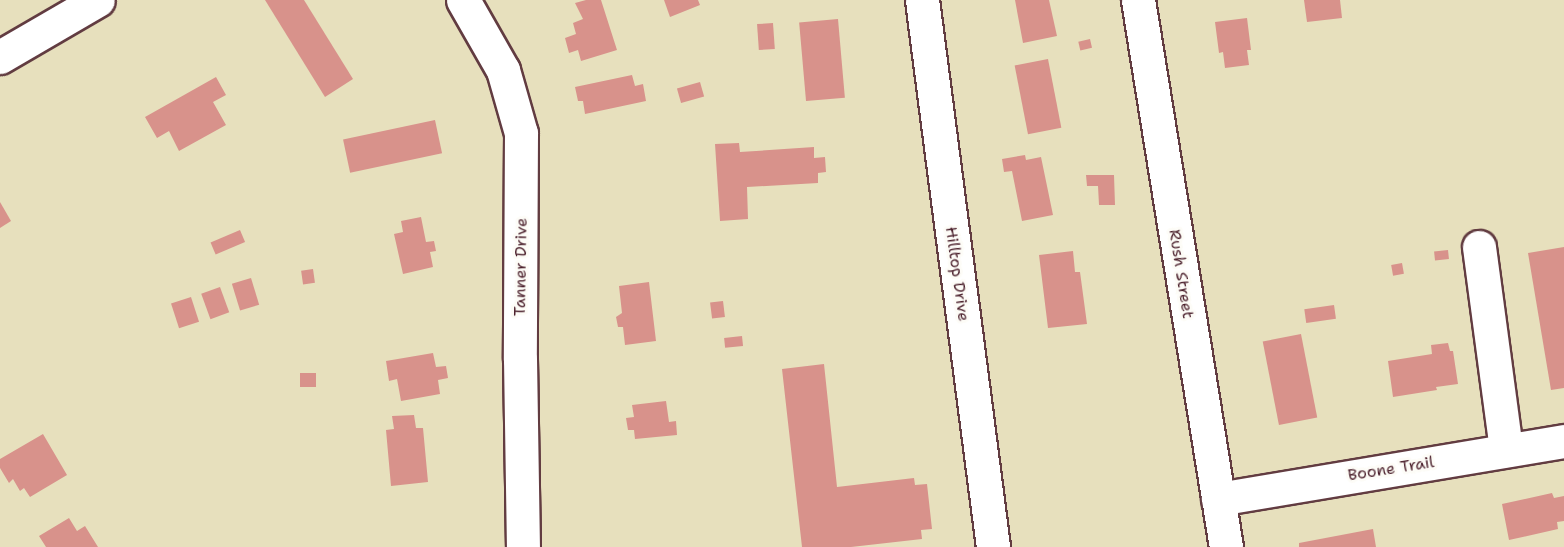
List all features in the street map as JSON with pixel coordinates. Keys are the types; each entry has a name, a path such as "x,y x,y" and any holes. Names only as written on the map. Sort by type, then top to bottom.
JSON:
{"street":[{"path":"0,57 98,0"},
{"name":"Tanner Drive","path":"463,0 503,70 521,133 519,359 523,547"},
{"name":"Hilltop Drive","path":"922,0 993,547"},
{"name":"Rush Street","path":"1138,0 1226,547"},
{"path":"1479,247 1506,450"},
{"name":"Boone Trail","path":"1218,498 1564,441"}],"building":[{"path":"265,0 304,0 353,79 325,97"},
{"path":"601,0 617,50 581,61 578,50 569,53 565,38 576,34 573,23 583,19 575,3"},
{"path":"664,0 698,0 700,5 670,17"},
{"path":"1015,0 1049,0 1057,36 1023,43"},
{"path":"1304,0 1340,0 1342,18 1307,22"},
{"path":"1247,18 1251,50 1247,50 1249,65 1225,68 1223,52 1219,53 1215,22"},
{"path":"838,19 845,98 806,101 799,22"},
{"path":"773,23 775,49 759,50 757,24"},
{"path":"1090,39 1092,48 1080,50 1078,42"},
{"path":"1048,59 1061,128 1028,134 1015,65"},
{"path":"632,75 635,86 643,84 646,101 585,114 583,101 578,101 575,87"},
{"path":"216,77 226,95 213,102 226,125 179,151 169,131 157,138 145,117"},
{"path":"700,82 704,96 681,103 677,89"},
{"path":"435,120 442,153 350,173 343,140"},
{"path":"739,143 740,152 814,147 814,158 825,157 826,172 818,173 818,183 747,187 748,219 720,221 715,144"},
{"path":"1025,155 1026,160 1041,157 1053,215 1022,221 1012,171 1004,172 1002,159"},
{"path":"1086,175 1114,175 1115,205 1099,205 1098,186 1087,186"},
{"path":"0,202 11,221 0,228"},
{"path":"421,217 426,242 434,241 436,251 430,252 433,267 403,274 394,234 403,232 401,221"},
{"path":"240,230 245,242 216,254 211,243"},
{"path":"1564,247 1564,388 1551,390 1528,253"},
{"path":"1448,250 1449,259 1435,260 1434,251"},
{"path":"1073,251 1075,272 1080,272 1087,324 1048,328 1039,255"},
{"path":"1402,263 1404,274 1393,276 1391,265"},
{"path":"313,269 315,283 303,285 301,271"},
{"path":"251,278 259,305 240,311 232,284"},
{"path":"649,282 656,341 625,345 623,327 618,327 616,317 622,313 619,286"},
{"path":"220,287 229,312 210,319 201,294"},
{"path":"191,297 199,322 179,328 171,303"},
{"path":"723,301 725,317 712,318 710,303"},
{"path":"1334,305 1336,319 1306,323 1304,309"},
{"path":"1301,334 1317,417 1279,425 1263,341"},
{"path":"742,336 743,346 725,348 724,338"},
{"path":"1448,343 1450,351 1453,351 1458,384 1393,397 1388,361 1432,354 1431,345"},
{"path":"433,353 436,367 446,366 448,378 438,380 440,394 401,401 397,379 389,381 386,361"},
{"path":"824,364 837,487 914,478 915,485 927,484 932,529 921,530 922,539 851,547 802,547 782,369"},
{"path":"300,373 316,373 316,387 300,387"},
{"path":"666,401 669,422 676,421 677,435 635,439 634,430 628,430 626,418 634,417 632,405"},
{"path":"414,415 416,428 423,428 428,482 391,486 386,430 394,429 392,416"},
{"path":"43,434 67,475 30,497 24,488 20,491 13,479 9,483 0,468 0,459"},
{"path":"1552,493 1554,498 1564,496 1564,521 1557,522 1558,529 1509,540 1502,504"},
{"path":"69,518 77,531 85,526 98,547 46,547 39,536"},
{"path":"1373,529 1376,547 1299,547 1299,543"}]}
